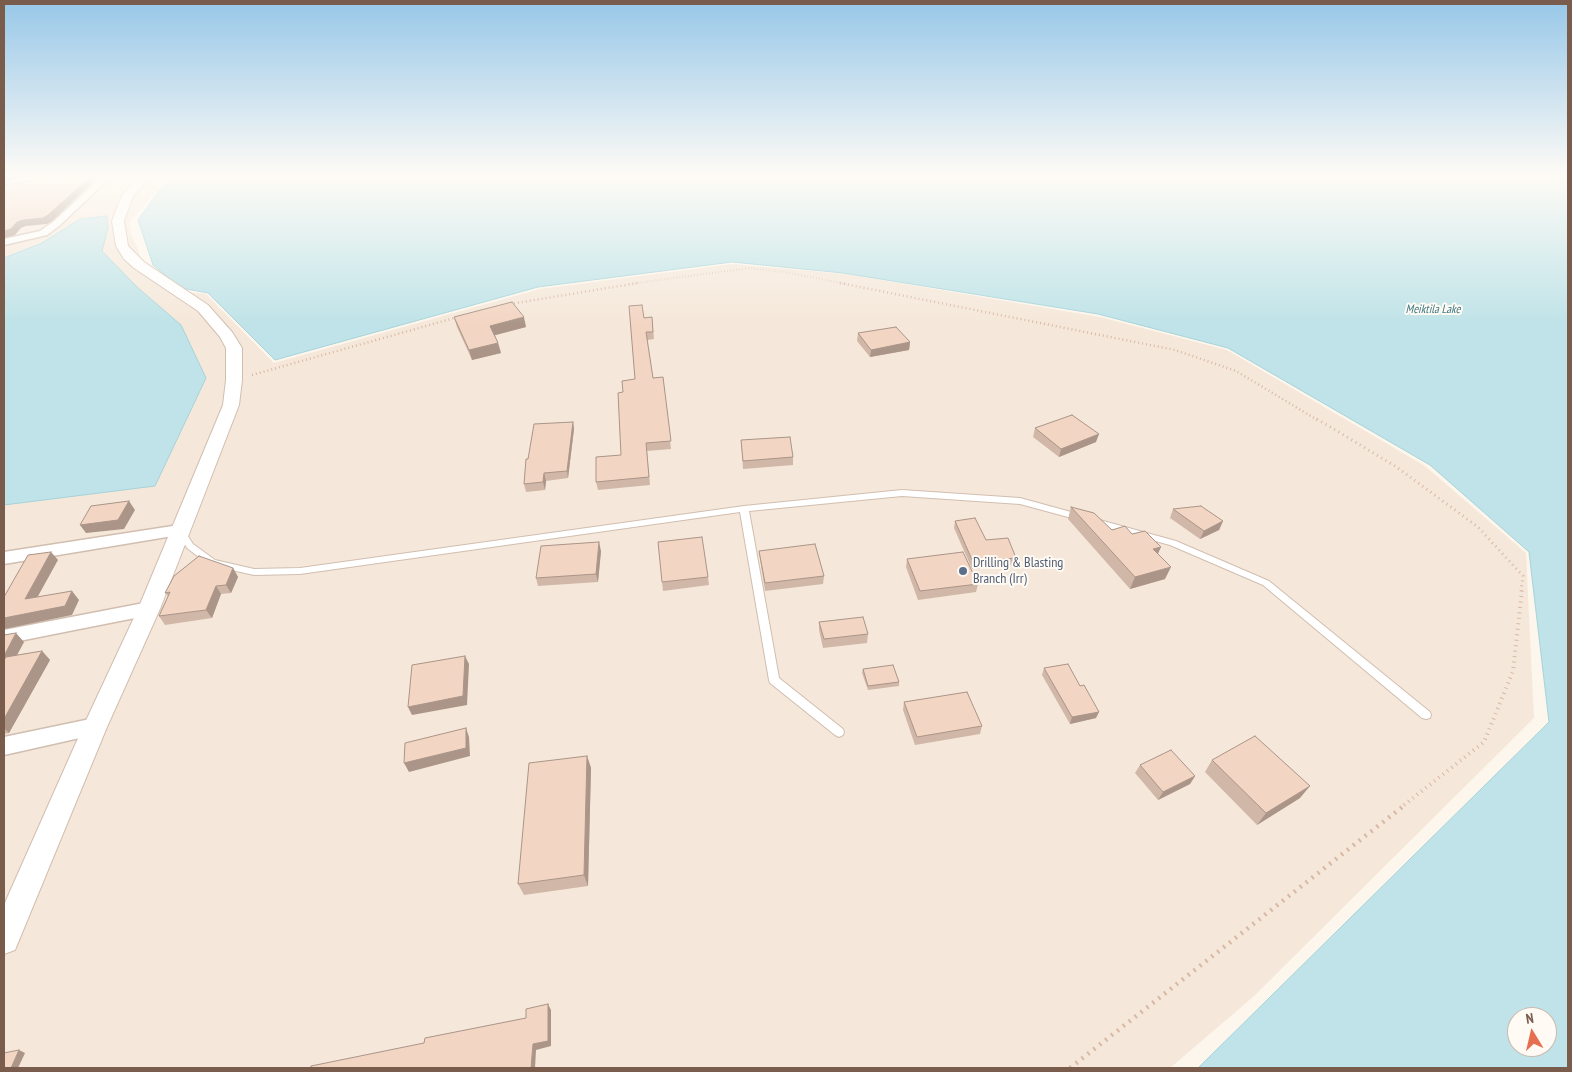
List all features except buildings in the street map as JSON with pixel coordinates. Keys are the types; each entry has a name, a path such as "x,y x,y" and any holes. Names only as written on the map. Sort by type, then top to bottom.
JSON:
{"street":[{"path":"4,242 44,233 55,225"},
{"path":"4,939 95,727 149,608 231,405 234,380 234,348 227,335 203,308 129,256 122,246 118,225"},
{"path":"4,558 180,530"},
{"path":"4,637 149,608"},
{"path":"4,746 95,727"}],"lane":[{"path":"180,530 190,546 212,563 254,572 300,571 744,509 902,493 1020,501 1173,543 1266,583 1426,715"},
{"path":"744,509 774,680 839,732"}],"shaded area":[{"path":"4,225 130,225 131,234 143,267 176,291 206,294 274,363 540,289 732,264 846,274 1100,317 1227,350 1425,466 1526,553 1534,718 1253,997 1170,1068 4,1068"}],"water":[{"path":"70,225 108,225 102,251 137,287 181,325 206,378 155,486 4,505 4,258 42,243"},
{"name":"Meiktila Lake","path":"140,225 1568,225 1568,1068 1198,1068 1549,722 1529,552 1430,465 1228,348 1098,314 843,273 732,262 538,287 275,360 208,293 181,288 153,265"}],"place":[{"name":"Drilling & Blasting Branch (Irr)","path":"963,571"}]}
